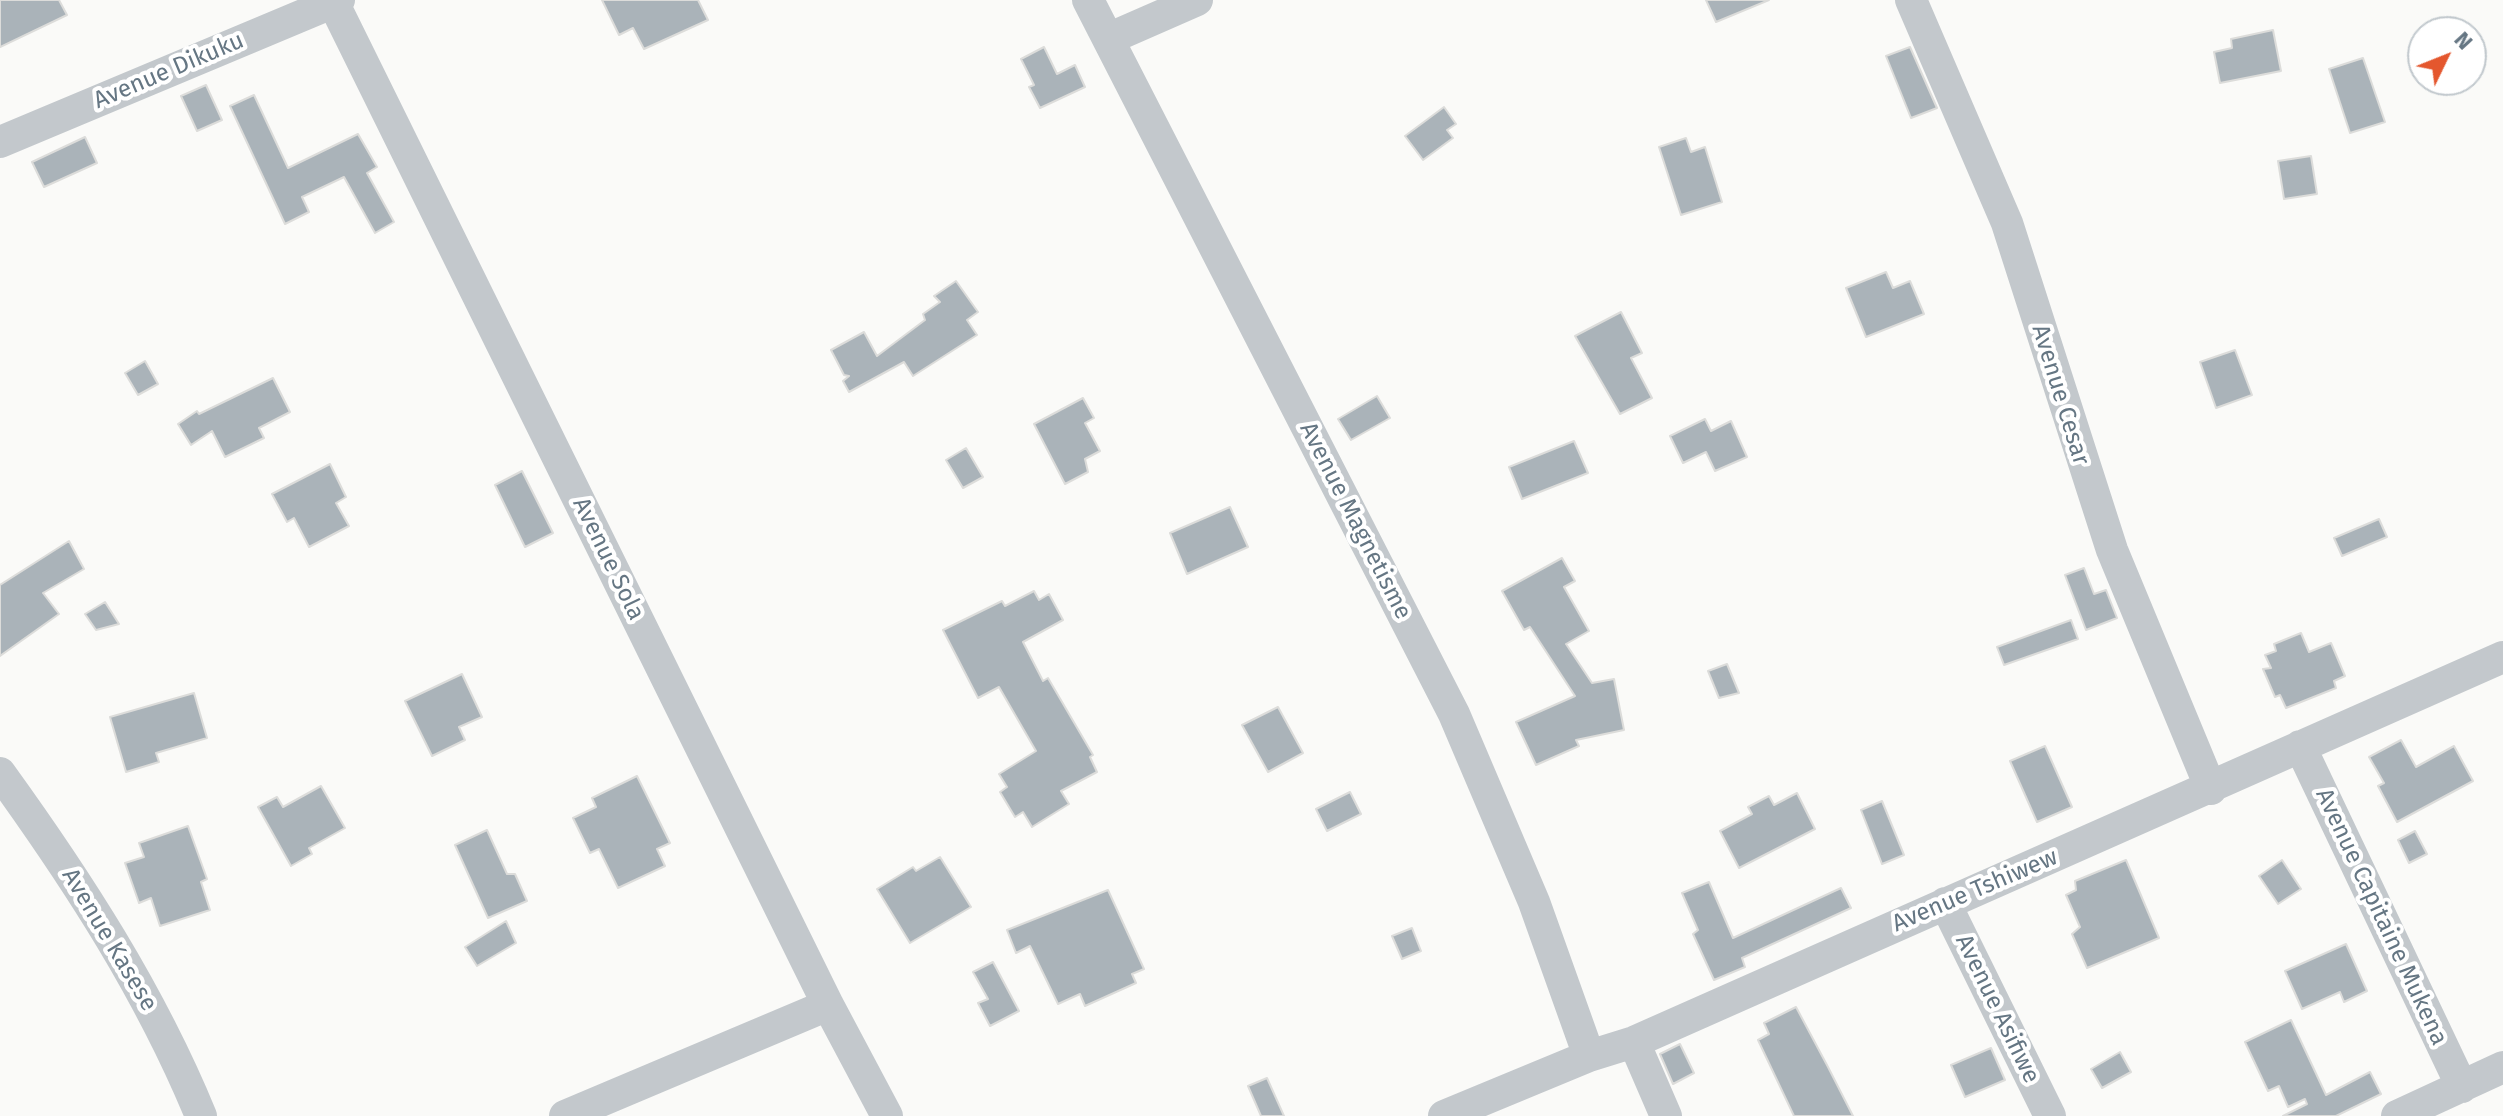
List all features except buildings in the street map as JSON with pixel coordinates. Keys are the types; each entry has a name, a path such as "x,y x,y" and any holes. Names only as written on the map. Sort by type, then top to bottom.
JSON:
{"street":[{"name":"Avenue Magnetisme","path":"1088,0 1454,714 1534,902 1589,1056"},
{"path":"1108,39 1197,0"},
{"name":"Avenue Cesar","path":"1911,0 2007,223 2107,536 2211,789"},
{"name":"Avenue Dikuku","path":"0,142 335,1"},
{"name":"Avenue Sola","path":"335,1 828,1005 887,1116"},
{"name":"Avenue Tshiwew","path":"1444,1116 1589,1056 1634,1042 1945,903 2211,789 2300,746 2503,657"},
{"name":"Avenue Capitaine Mukena","path":"2300,746 2462,1087"},
{"name":"Avenue Kasese","path":"0,773 106,927 180,1066 201,1116"},
{"name":"Avenue Asifiwe","path":"1945,903 2050,1116"},
{"path":"565,1116 828,1005"},
{"path":"1634,1042 1666,1116"},
{"path":"2397,1116 2432,1109 2462,1087 2503,1067"}]}
